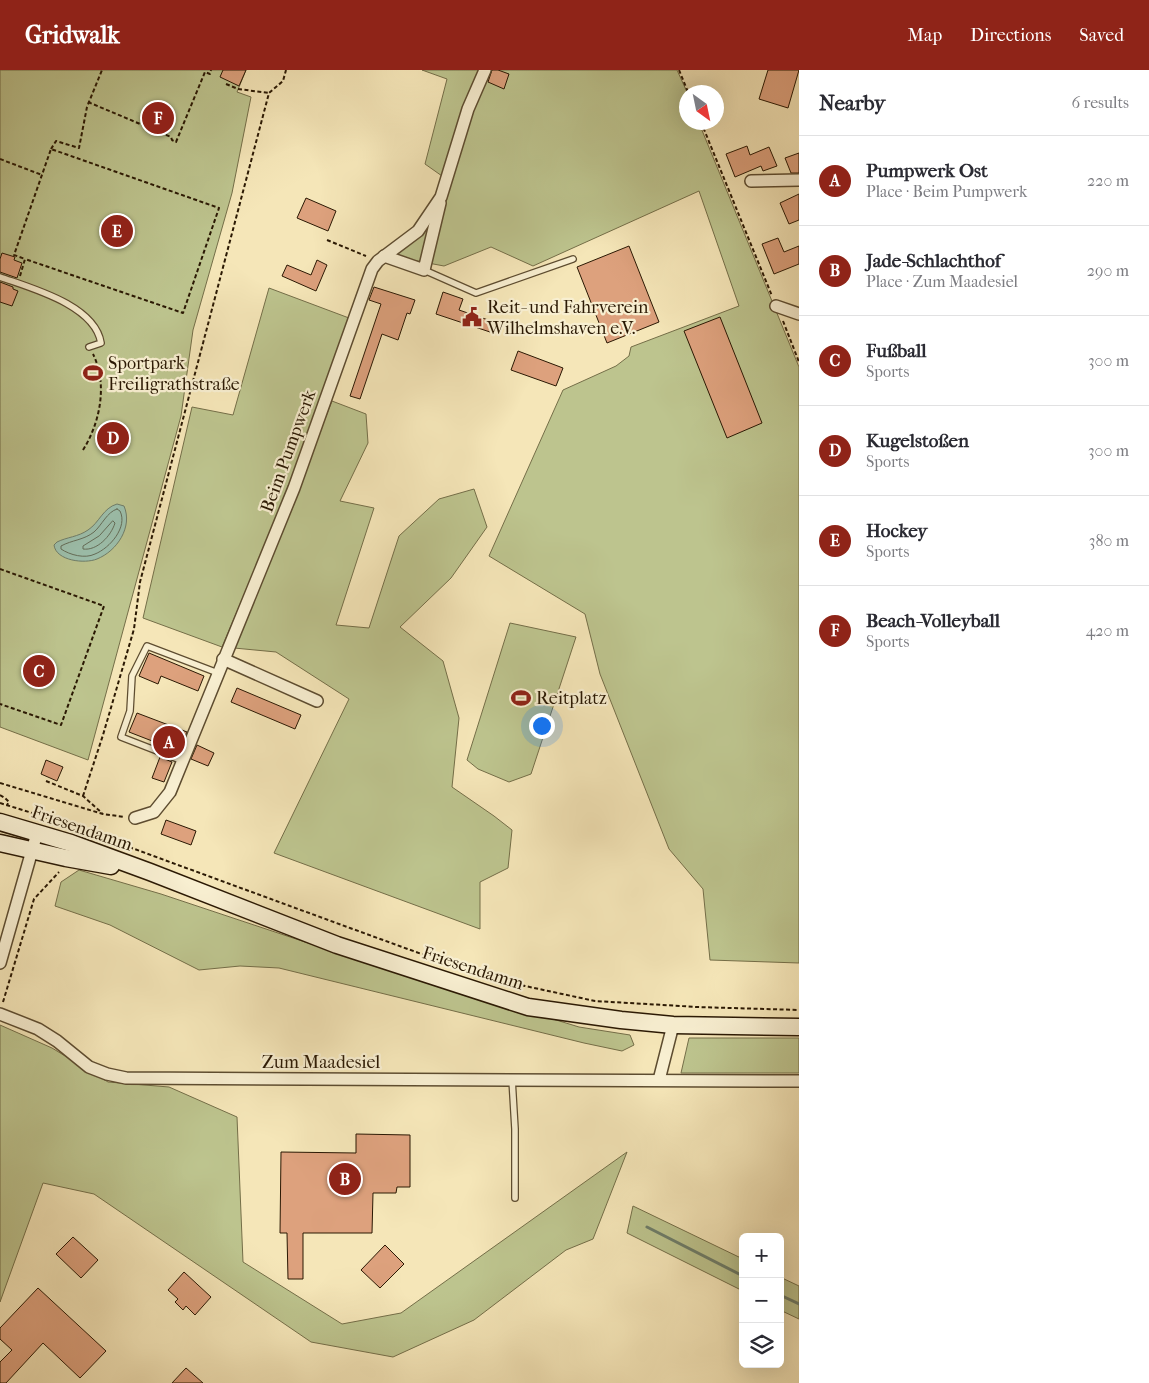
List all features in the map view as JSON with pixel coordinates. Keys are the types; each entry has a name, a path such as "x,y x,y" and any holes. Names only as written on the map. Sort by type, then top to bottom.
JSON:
{"main road":[{"name":"Friesendamm","path":"0,822 72,843 338,946 528,1007 673,1025 799,1027"},
{"name":"Friesendamm","path":"0,843 66,858 150,872"}],"street":[{"name":"Beim Pumpwerk","path":"424,270 441,197 468,109 485,70"},
{"path":"751,181 799,180"},
{"name":"Beim Pumpwerk","path":"135,818 154,812 170,792 294,488 372,269 381,259 418,231 441,197"},
{"path":"381,259 424,270"},
{"path":"776,306 799,314"},
{"path":"224,659 317,701"},
{"path":"0,963 37,833"},
{"name":"Zum Maadesiel","path":"1,1008 57,1041 89,1067 107,1074 126,1078 409,1081 512,1079 799,1081"},
{"path":"659,1080 673,1025"}],"lane":[{"path":"424,270 476,294 573,259"},
{"path":"0,277 66,303 87,316 100,335 101,342 89,347"},
{"path":"183,761 121,737 130,711 132,676 147,646 218,673"},
{"path":"512,1079 515,1129 515,1198"}],"path":[{"path":"51,149 219,208 183,313 14,255 51,149 56,141 79,148 88,102 102,70"},
{"path":"88,102 171,137 176,142 205,72 210,74 211,70"},
{"path":"83,796 134,628 140,582 270,93 283,81 286,70"},
{"path":"679,70 685,85"},
{"path":"226,84 238,89 270,93"},
{"path":"704,130 799,362"},
{"path":"0,159 43,175"},
{"path":"327,240 381,259"},
{"path":"18,283 25,259"},
{"path":"83,450 93,434 100,408 99,376 95,358 89,347"},
{"path":"0,569 104,606 61,726 0,704"},
{"path":"46,781 83,796 103,814"},
{"path":"0,783 103,814 135,818"},
{"path":"0,795 9,802 6,806"},
{"path":"0,803 58,821 402,947 525,986 595,1001 799,1010"},
{"path":"1,1008 34,899 64,866 66,858"}],"green space":[{"name":"Sportpark Freiligrathstraße","path":"0,70 246,70 237,92 251,97 232,193 193,330 181,416 88,760 0,727"},
{"path":"422,70 677,70 684,85 679,85 679,130 702,130 799,367 799,963 710,960 703,889 669,849 600,674 585,614 489,556 563,390 616,366 629,356 631,347 739,306 699,191 533,266 491,247 444,266 391,256 430,225 442,176 425,164 447,79"},
{"path":"269,288 349,318 290,486 222,647 143,618 192,407 233,415"},
{"path":"332,401 366,414 368,443 340,501 374,508 336,625 369,628 399,536 439,499 474,489 487,527 451,578 400,627 443,661 459,718 452,787 512,830 508,868 480,882 480,929 274,853 349,699 276,652 234,648"},
{"name":"Reitplatz","path":"510,623 576,637 531,774 509,782 478,769 467,760"},
{"path":"79,870 161,894 353,958 579,1027 630,1035 634,1045 622,1051 584,1043 279,968 240,966 199,970 110,925 55,906 61,882"},
{"path":"0,1025 52,1048 108,1082 169,1087 237,1117 243,1262 342,1324 401,1313 627,1152 593,1239 566,1250 474,1320 393,1357 311,1342 94,1194 43,1183 0,1302"},
{"path":"689,1038 799,1038 799,1073 681,1073"},
{"path":"633,1206 739,1257 739,1289 627,1233"},
{"path":"784,1279 799,1286 799,1319 784,1312"}],"water":[{"path":"117,504 124,506 126,514 125,530 111,550 97,559 85,561 72,560 60,555 54,545 57,542 88,530 108,509"}],"building":[{"path":"223,70 246,70 239,86 220,77"},
{"path":"492,70 509,74 504,89 488,82"},
{"path":"768,70 799,70 788,108 759,99"},
{"path":"747,146 750,155 769,147 777,166 763,171 761,166 735,177 726,154"},
{"path":"799,153 799,173 791,173 785,158"},
{"path":"799,194 799,220 789,224 780,203"},
{"path":"306,198 336,211 328,231 297,218"},
{"path":"778,238 784,252 799,246 799,264 774,274 762,244"},
{"name":"Reit- und Fahrverein Wilhelmshaven e.V.","path":"629,246 659,322 607,343 577,267"},
{"path":"2,253 15,257 14,260 22,263 17,278 0,272"},
{"path":"317,260 327,265 316,291 282,276 287,265 311,275"},
{"path":"0,282 18,291 12,306 0,302"},
{"path":"374,287 415,300 410,314 407,313 398,340 382,334 360,399 350,396 381,304 369,300"},
{"path":"443,292 463,299 459,310 497,323 493,333 436,314"},
{"path":"720,317 762,423 727,438 684,331"},
{"path":"518,351 563,368 556,386 511,370"},
{"path":"149,653 204,676 198,691 161,676 158,684 139,676"},
{"path":"237,688 301,715 295,729 231,702"},
{"path":"137,713 187,732 178,753 164,749 165,746 129,732"},
{"path":"197,745 214,753 208,766 191,759"},
{"path":"160,757 172,762 164,782 152,778"},
{"path":"46,760 63,767 57,781 41,774"},
{"path":"166,820 196,831 191,845 161,834"},
{"path":"356,1134 410,1135 410,1187 397,1187 396,1193 373,1193 372,1233 303,1233 303,1279 288,1279 287,1233 280,1233 281,1152 356,1153"},
{"path":"73,1237 98,1260 81,1278 56,1254"},
{"path":"385,1245 404,1264 380,1288 361,1270"},
{"path":"184,1272 211,1297 195,1315 186,1306 183,1310 175,1302 178,1299 168,1290"},
{"path":"38,1288 106,1351 80,1378 43,1343 6,1383 0,1383 0,1362 12,1350 0,1339 0,1328"},
{"path":"186,1368 203,1383 172,1383"}],"waterway":[{"path":"647,1227 739,1274"},
{"path":"784,1297 799,1304"}],"place":[{"name":"Beach-Volleyball","path":"158,118"},
{"name":"Hockey","path":"117,231"},
{"name":"Reit- und Fahrverein Wilhelmshaven e.V.","path":"472,317"},
{"name":"Sportpark Freiligrathstraße","path":"93,373"},
{"name":"Kugelstoßen","path":"113,438"},
{"name":"Fußball","path":"39,671"},
{"name":"Reitplatz","path":"521,698"},
{"name":"Pumpwerk Ost","path":"169,742"},
{"name":"Jade-Schlachthof","path":"345,1179"}]}
